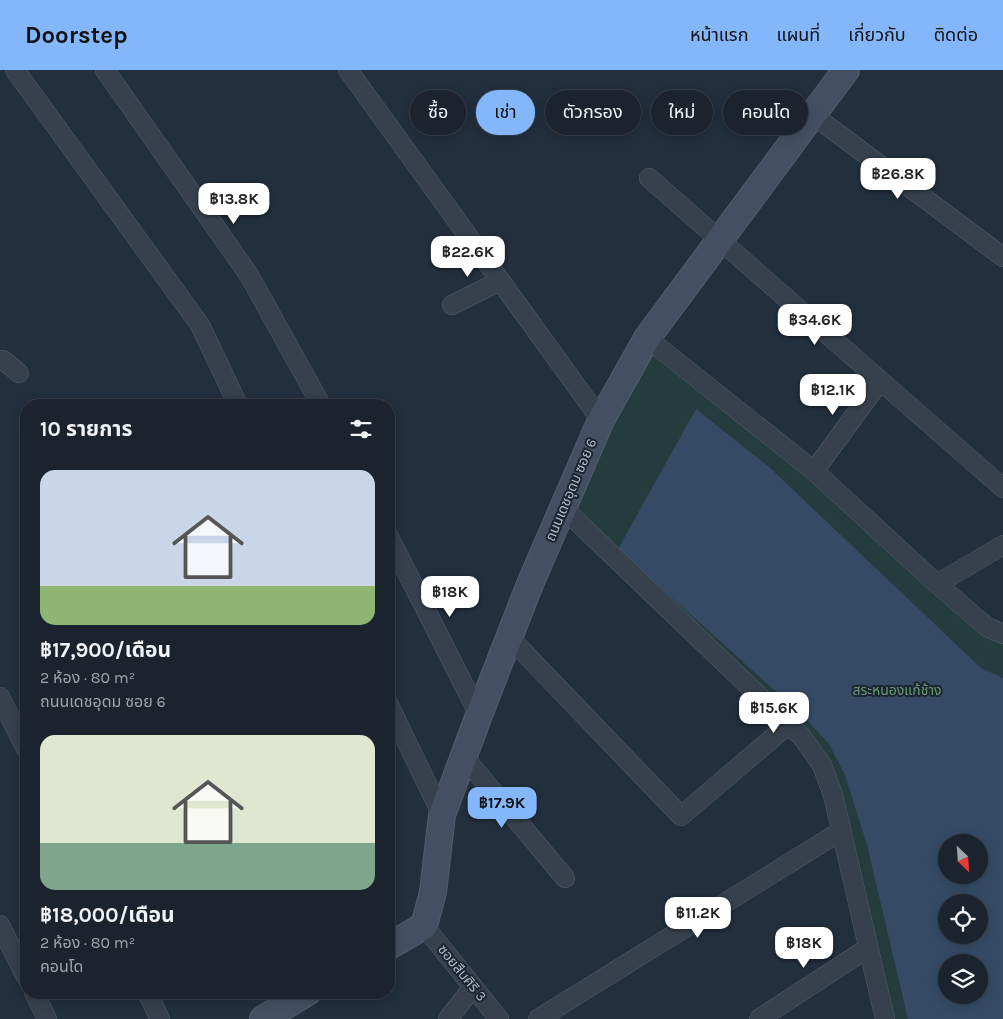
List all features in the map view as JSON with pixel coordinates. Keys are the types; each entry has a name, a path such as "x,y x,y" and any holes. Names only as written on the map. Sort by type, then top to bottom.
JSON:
{"street":[{"path":"15,70 200,325 235,399"},
{"path":"106,70 249,275 318,399"},
{"path":"348,70 601,420"},
{"name":"ถนนเดชอุดม ซอย 6","path":"424,926 433,892 442,815 530,584 601,420 647,338 846,70"},
{"path":"813,115 1003,257"},
{"path":"649,178 1003,488"},
{"path":"452,305 500,281"},
{"path":"647,338 814,471 986,628 1003,634"},
{"path":"1,361 19,373"},
{"path":"814,471 880,381"},
{"path":"563,508 802,737 822,765 833,795 885,1019"},
{"path":"937,584 1003,545"},
{"path":"395,549 479,715"},
{"path":"510,638 681,816 788,724"},
{"path":"0,697 20,737"},
{"path":"395,717 442,815"},
{"path":"464,758 565,878"},
{"path":"538,1019 841,831"},
{"path":"0,925 20,965"},
{"path":"395,943 424,926"},
{"name":"ซอยสืบศิริ 3","path":"424,926 499,1019"},
{"path":"759,1019 868,948"},
{"path":"448,1019 473,987"},
{"path":"37,999 47,1019"},
{"path":"150,999 160,1019"},
{"path":"263,1019 296,999"}],"green space":[{"name":"สระหนองแก้ช้าง","path":"647,338 1003,634 1003,1019 885,1019 836,811 802,737 563,508"}],"water":[{"name":"สระหนองแก้ช้าง","path":"696,409 769,467 981,668 1003,678 1003,1019 908,1019 867,845 845,775 829,744 802,715 618,549"}]}
